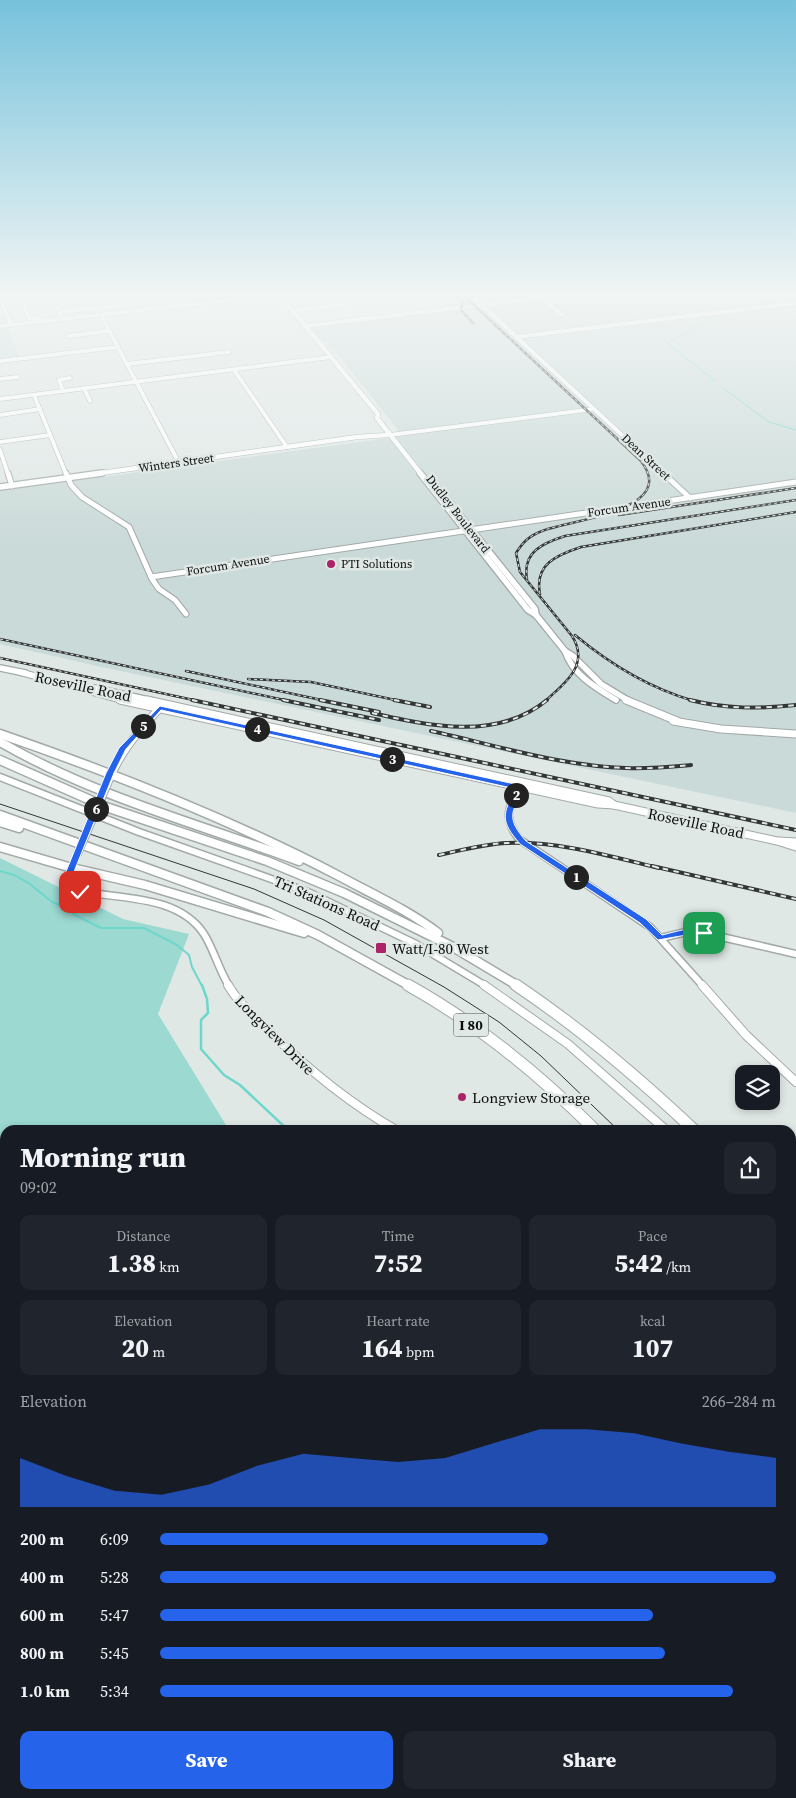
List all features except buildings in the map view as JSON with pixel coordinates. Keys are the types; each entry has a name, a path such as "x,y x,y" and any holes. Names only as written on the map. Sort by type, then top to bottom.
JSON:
{"highway":[{"path":"0,734 110,773 231,823 346,880 426,924 460,950"},
{"path":"0,742 75,783 256,844 346,880"},
{"path":"0,760 48,783 120,812 286,868 332,887 419,928 525,989 573,1023 666,1101 689,1125"},
{"name":"I 80","path":"0,815 268,912 331,942 440,1003 525,1066 567,1102 590,1125"},
{"path":"0,822 39,834 56,835"},
{"path":"0,847 72,868 188,897 331,942"}],"main road":[{"name":"Dudley Boulevard","path":"347,377 378,414 377,418 528,610 536,615 565,651 566,657 576,670 604,694 666,721 677,721 721,729 796,734"},
{"name":"Winters Street","path":"0,487 391,435"},
{"name":"Roseville Road","path":"0,668 85,691 162,706 522,785 609,801 614,805 777,841 796,847"},
{"name":"Longview Drive","path":"72,868 110,773 123,748 162,706"},
{"name":"Dudley Boulevard","path":"779,732 796,729"},
{"name":"Roseville Road","path":"777,841 796,842"}],"street":[{"path":"0,380 18,377"},
{"path":"133,377 179,462"},
{"path":"0,399 178,377"},
{"path":"239,377 287,448"},
{"name":"Dean Street","path":"559,377 690,498"},
{"path":"62,391 58,380 70,378"},
{"path":"84,388 90,402"},
{"path":"34,394 75,491 129,527 151,576 159,589 175,600 186,614"},
{"name":"Winters Street","path":"391,435 594,409"},
{"path":"0,415 40,410"},
{"path":"0,442 50,435"},
{"path":"0,450 12,486"},
{"name":"Forcum Avenue","path":"151,576 796,482"},
{"name":"Tri Stations Road","path":"0,778 130,829 308,892 416,944 497,993 568,1044 660,1125"},
{"path":"522,785 510,807 508,818 511,829 519,839 643,921 661,938 746,1035 796,1082"},
{"name":"Longview Drive","path":"72,868 67,882 75,890 164,906 182,913 194,921 203,933 231,990 245,1008 323,1082 357,1107 388,1125"},
{"path":"661,938 686,932 704,933 796,954"}],"shaded area":[{"path":"356,377 796,377 796,813 0,644 0,491 403,436"},
{"path":"0,858 123,919 189,934 158,1014 226,1125 0,1125"}],"waterway":[{"path":"710,377 715,381"},
{"path":"723,388 769,422 796,430"},
{"path":"0,871 14,875 30,884 52,902 65,907 75,915 101,928 144,928 177,945 189,955 192,967 202,986"},
{"path":"202,985 207,999 208,1013 201,1020 201,1049 224,1075 240,1085 283,1125"}],"tram line":[{"path":"0,804 254,889 324,920 444,987 499,1022 541,1056 613,1125"}],"railway":[{"path":"545,701 568,680 573,672 577,664 577,646 572,636 520,572 516,553 527,540 537,533 616,511 634,502 646,491 649,477 640,460 551,377"},
{"path":"619,515 796,488"},
{"path":"527,579 526,570 531,555 549,542 565,536 796,500"},
{"path":"540,594 540,575 549,562 556,557 581,547 796,512"},
{"path":"575,635 602,656 631,674 677,696 692,700"},
{"path":"0,639 289,701"},
{"path":"0,658 198,701"},
{"path":"186,671 326,701"},
{"path":"248,679 311,682 400,701"},
{"path":"192,700 796,830"},
{"path":"283,700 379,720"},
{"path":"320,700 379,712"},
{"path":"394,700 430,707"},
{"path":"372,713 440,725 462,727 485,726 507,721 528,713 547,700"},
{"path":"692,700 743,707 796,705"},
{"path":"431,731 528,754 577,763 634,768 691,765"},
{"path":"439,855 507,843 546,844 603,854 659,868"},
{"path":"652,866 796,899"}],"place":[{"name":"PTI Solutions","path":"331,564"},
{"name":"Watt/I-80 West","path":"381,948"},
{"name":"Longview Storage","path":"462,1097"}],"route":[{"path":"80,892 69,886 67,879 106,787 110,773 123,748 160,708 521,788 508,811 511,829 519,839 643,921 661,938 686,932 704,933"}]}
